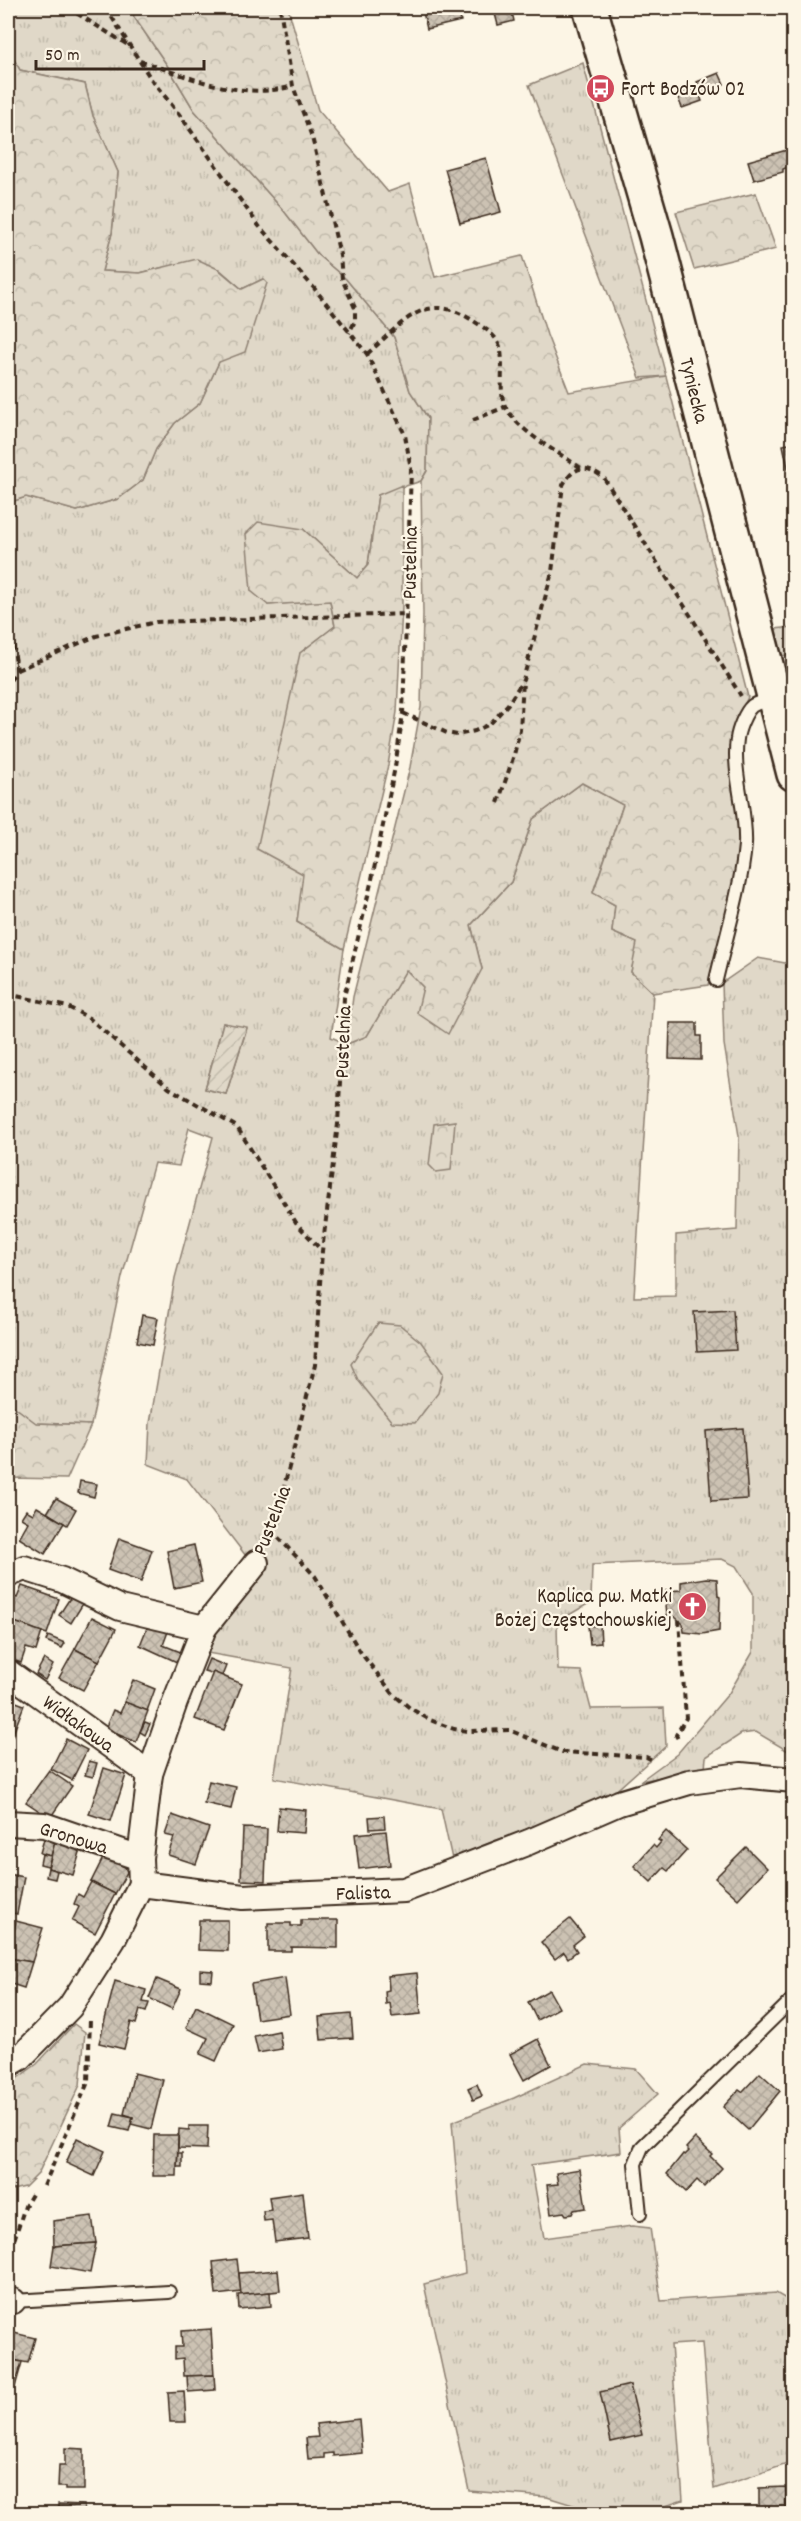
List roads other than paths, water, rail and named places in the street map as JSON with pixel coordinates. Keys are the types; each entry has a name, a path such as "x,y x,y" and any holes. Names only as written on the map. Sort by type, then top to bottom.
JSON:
{"street":[{"name":"Tyniecka","path":"590,8 656,236 763,702 794,774"},
{"name":"Pustelnia","path":"141,1884 140,1858 150,1774 204,1628 256,1563"},
{"path":"8,1575 24,1568 62,1580 120,1608 204,1628"},
{"name":"Widłakowa","path":"8,1672 150,1774"},
{"name":"Falista","path":"141,1884 243,1897 404,1890 529,1842 619,1803 688,1782 741,1775 794,1780"},
{"name":"Gronowa","path":"8,1823 44,1825 140,1858"},
{"path":"8,2065 20,2058 70,2007 113,1940 141,1884"}],"lane":[{"path":"716,980 745,845 745,818 737,762 737,739 744,720 763,702"},
{"path":"640,2214 635,2164 642,2147 794,1998"},
{"path":"10,2302 169,2292"}],"place":[{"name":"Fort Bodzów 02","path":"600,88"},
{"name":"Kaplica pw. Matki Bożej Częstochowskiej","path":"693,1607"}]}
